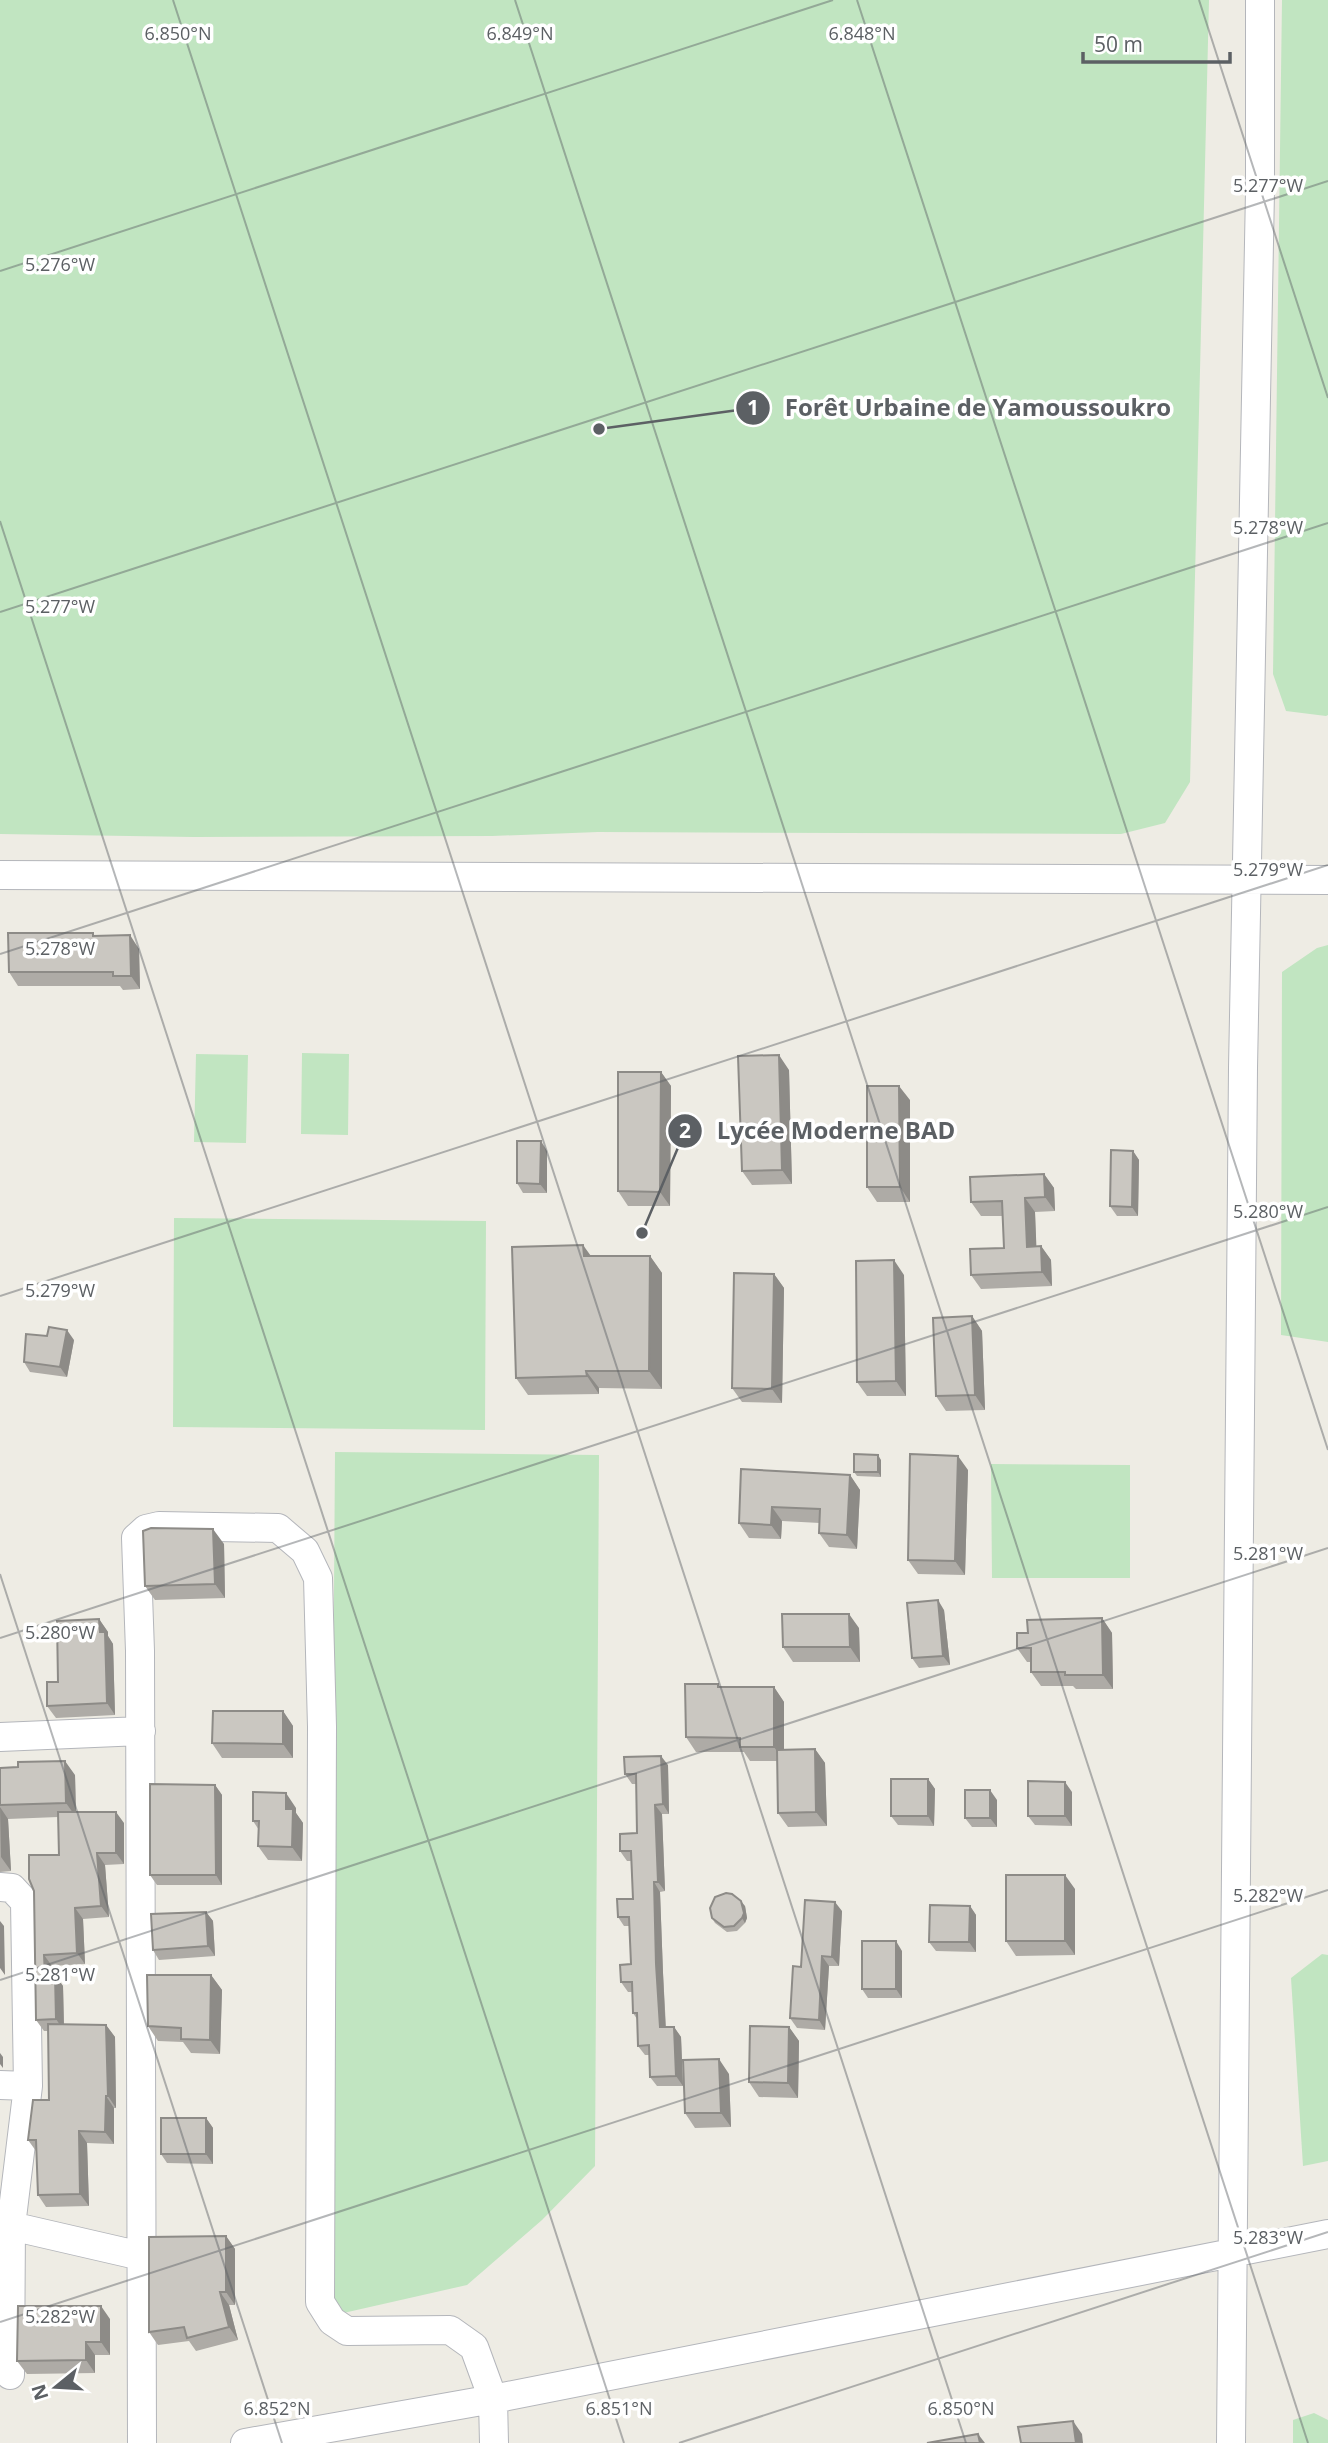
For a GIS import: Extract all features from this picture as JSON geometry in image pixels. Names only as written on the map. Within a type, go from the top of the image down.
[{"type":"street","points":[[1231,2443],[1243,1109],[1260,205],[1260,0]]},
{"type":"street","points":[[0,875],[1328,880]]},
{"type":"street","points":[[142,2443],[141,1731],[136,1538],[146,1529],[159,1526],[278,1528],[305,1551],[318,1578],[322,1727],[320,2302],[332,2321],[347,2331],[450,2330],[474,2347],[493,2399],[494,2443]]},
{"type":"street","points":[[0,1737],[141,1731]]},
{"type":"street","points":[[0,1887],[12,1888],[25,1902],[28,2086],[5,2290],[10,2375]]},
{"type":"street","points":[[0,2085],[28,2086]]},
{"type":"street","points":[[11,2226],[141,2256]]},
{"type":"street","points":[[245,2443],[493,2399],[1328,2234]]},
{"type":"green space","points":[[0,0],[1209,0],[1190,782],[1165,823],[1121,834],[598,832],[492,836],[194,837],[0,834]]},
{"type":"green space","points":[[1282,0],[1328,0],[1326,716],[1286,711],[1273,674]]},
{"type":"green space","points":[[1328,945],[1328,1342],[1281,1335],[1282,972],[1317,948]]},
{"type":"green space","points":[[302,1053],[349,1054],[348,1135],[301,1134]]},
{"type":"green space","points":[[196,1054],[248,1055],[246,1143],[194,1142]]},
{"type":"green space","points":[[174,1218],[486,1221],[485,1430],[173,1427]]},
{"type":"green space","points":[[335,1452],[599,1455],[595,2166],[542,2220],[467,2285],[339,2314],[329,2295]]},
{"type":"green space","points":[[991,1464],[1130,1465],[1130,1578],[992,1578]]},
{"type":"green space","points":[[1322,1954],[1328,1955],[1328,2161],[1303,2166],[1291,1978]]},
{"type":"green space","points":[[1314,2413],[1328,2420],[1328,2443],[1293,2443],[1293,2420]]},
{"type":"building","points":[[8,933],[130,935],[131,976],[113,976],[113,972],[9,972]]},
{"type":"building","points":[[779,1055],[782,1170],[742,1171],[738,1056]]},
{"type":"building","points":[[618,1072],[661,1072],[660,1192],[618,1191]]},
{"type":"building","points":[[867,1086],[899,1086],[900,1187],[867,1187]]},
{"type":"building","points":[[517,1141],[541,1141],[540,1184],[517,1183]]},
{"type":"building","points":[[1111,1150],[1133,1151],[1132,1207],[1110,1206]]},
{"type":"building","points":[[1044,1174],[1045,1197],[1025,1198],[1027,1247],[1041,1246],[1042,1272],[971,1275],[970,1249],[1004,1248],[1002,1201],[971,1202],[970,1177]]},
{"type":"building","points":[[583,1245],[584,1256],[650,1256],[649,1371],[586,1371],[587,1376],[516,1378],[512,1247]]},
{"type":"building","points":[[894,1260],[896,1381],[857,1382],[856,1261]]},
{"type":"building","points":[[734,1273],[774,1274],[772,1389],[732,1388]]},
{"type":"building","points":[[972,1316],[975,1395],[936,1396],[933,1318]]},
{"type":"building","points":[[49,1327],[67,1330],[60,1367],[24,1362],[26,1334],[47,1336]]},
{"type":"building","points":[[854,1454],[878,1455],[878,1472],[854,1472]]},
{"type":"building","points":[[910,1454],[958,1456],[955,1561],[908,1560]]},
{"type":"building","points":[[741,1469],[850,1475],[847,1535],[819,1533],[820,1509],[772,1507],[771,1525],[739,1523]]},
{"type":"building","points":[[151,1528],[213,1529],[215,1584],[145,1586],[143,1531]]},
{"type":"building","points":[[938,1600],[943,1656],[912,1658],[907,1603]]},
{"type":"building","points":[[782,1614],[849,1614],[850,1647],[783,1647]]},
{"type":"building","points":[[1102,1618],[1103,1675],[1031,1672],[1031,1648],[1017,1648],[1017,1633],[1028,1633],[1027,1620]]},
{"type":"building","points":[[99,1619],[100,1632],[105,1632],[107,1703],[47,1706],[47,1682],[58,1682],[57,1621]]},
{"type":"building","points":[[685,1684],[774,1687],[774,1747],[740,1747],[740,1738],[686,1737]]},
{"type":"building","points":[[213,1711],[283,1711],[283,1744],[212,1743]]},
{"type":"building","points":[[815,1749],[816,1812],[778,1813],[777,1750]]},
{"type":"building","points":[[661,1756],[663,1804],[655,1805],[658,1882],[654,1882],[656,1964],[660,2027],[674,2027],[676,2076],[650,2077],[649,2045],[638,2046],[632,1982],[621,1982],[620,1965],[631,1964],[629,1917],[618,1917],[617,1899],[633,1899],[631,1851],[620,1851],[620,1834],[637,1833],[636,1774],[625,1774],[624,1757]]},
{"type":"building","points":[[65,1761],[66,1803],[0,1805],[0,1768],[18,1767],[18,1762]]},
{"type":"building","points":[[891,1779],[928,1779],[928,1816],[891,1816]]},
{"type":"building","points":[[1028,1781],[1065,1782],[1065,1816],[1028,1816]]},
{"type":"building","points":[[150,1784],[215,1785],[216,1875],[150,1875]]},
{"type":"building","points":[[965,1790],[990,1790],[990,1818],[965,1818]]},
{"type":"building","points":[[253,1792],[286,1793],[286,1809],[293,1809],[292,1847],[258,1846],[259,1821],[253,1821]]},
{"type":"building","points":[[58,1812],[116,1812],[116,1853],[97,1853],[101,1906],[75,1908],[77,1953],[44,1955],[45,1975],[55,1975],[56,2019],[36,2020],[34,1891],[29,1879],[29,1855],[59,1855]]},
{"type":"building","points":[[1006,1875],[1065,1875],[1065,1941],[1006,1941]]},
{"type":"building","points":[[726,1893],[741,1901],[744,1913],[734,1926],[724,1927],[712,1918],[710,1908],[715,1897]]},
{"type":"building","points":[[805,1900],[835,1902],[832,1957],[822,1956],[819,2020],[790,2018],[793,1966],[801,1967]]},
{"type":"building","points":[[930,1905],[970,1906],[969,1942],[929,1942]]},
{"type":"building","points":[[206,1912],[208,1946],[153,1950],[151,1914]]},
{"type":"building","points":[[862,1941],[896,1941],[896,1989],[862,1989]]},
{"type":"building","points":[[147,1975],[211,1975],[210,2040],[181,2039],[181,2028],[148,2026]]},
{"type":"building","points":[[48,2024],[106,2025],[108,2096],[105,2132],[79,2131],[80,2194],[38,2195],[36,2140],[28,2140],[33,2100],[49,2100]]},
{"type":"building","points":[[750,2026],[789,2027],[788,2083],[749,2082]]},
{"type":"building","points":[[719,2059],[721,2113],[685,2113],[683,2060]]},
{"type":"building","points":[[161,2118],[206,2118],[206,2154],[161,2154]]},
{"type":"building","points":[[226,2236],[226,2292],[220,2292],[229,2327],[187,2338],[184,2327],[149,2332],[149,2237]]},
{"type":"building","points":[[18,2306],[101,2306],[101,2342],[86,2342],[86,2360],[17,2361]]},
{"type":"building","points":[[1073,2421],[1076,2443],[1021,2443],[1018,2427]]},
{"type":"building","points":[[978,2434],[980,2443],[927,2443]]},
{"type":"place","name":"Forêt Urbaine de Yamoussoukro","points":[[599,429]]},
{"type":"place","name":"Lycée Moderne BAD","points":[[642,1233]]}]
